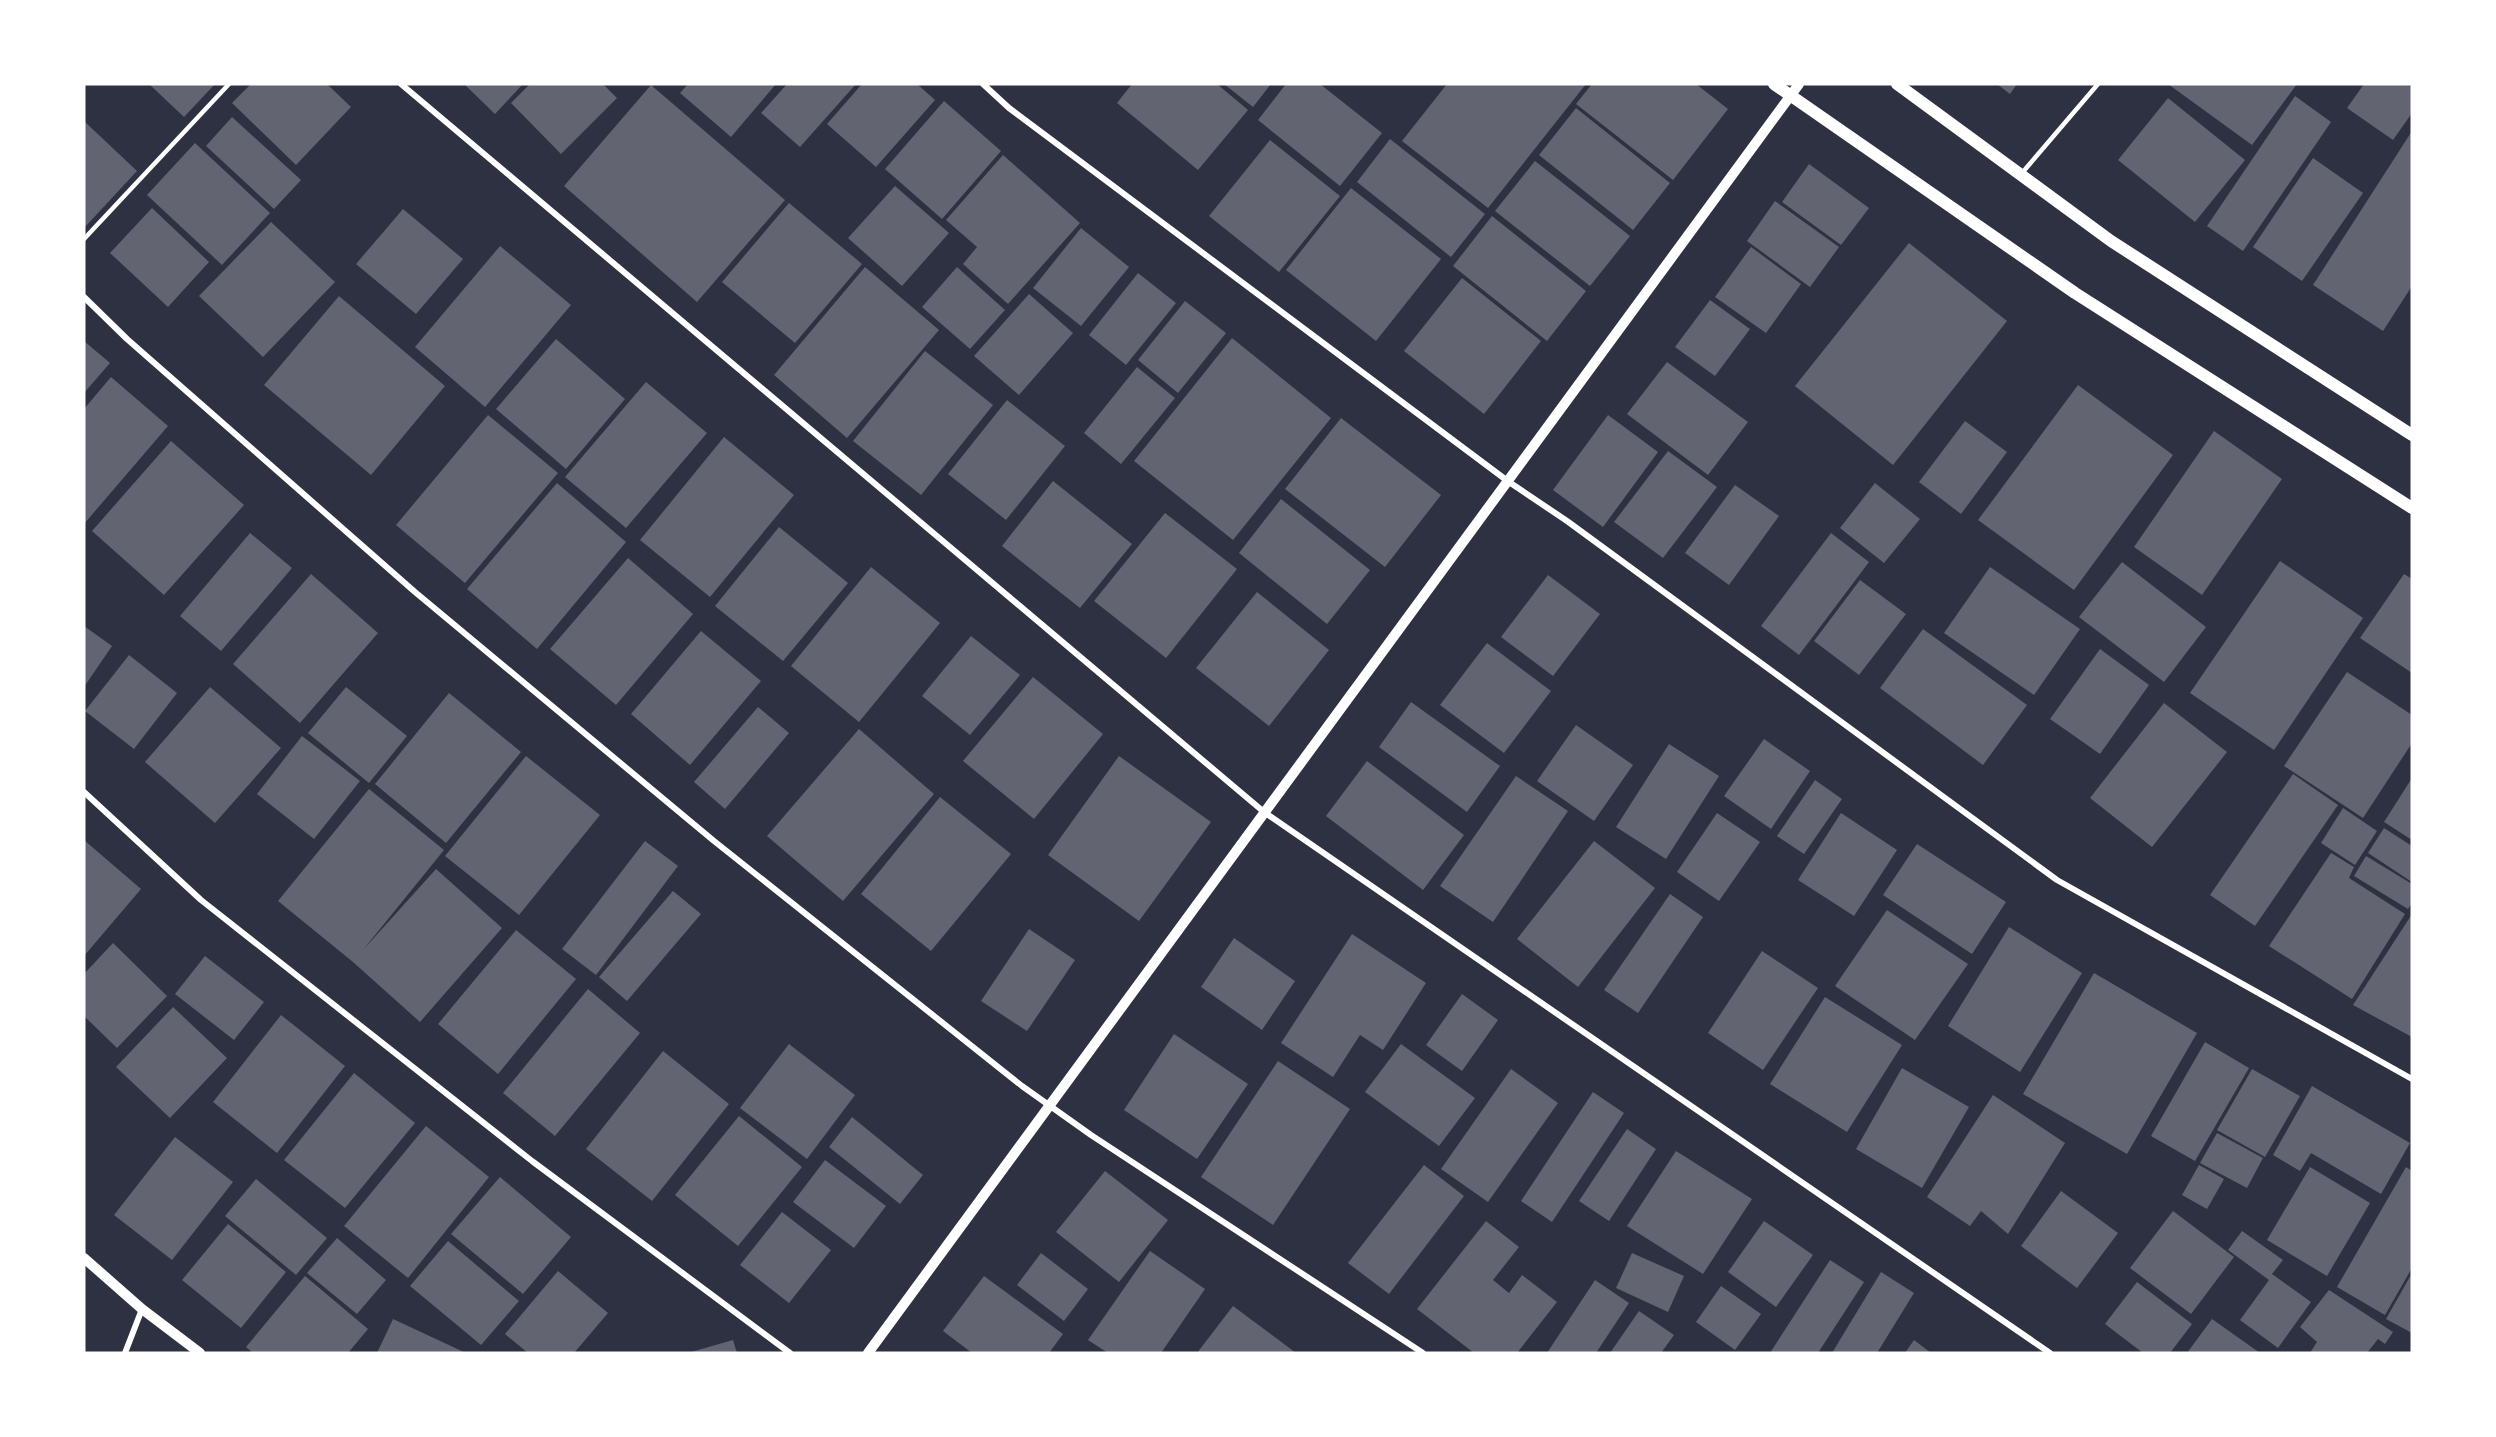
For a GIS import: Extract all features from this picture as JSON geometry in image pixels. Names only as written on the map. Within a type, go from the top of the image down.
[{"type":"main road","points":[[1774,84],[2075,293],[2412,508]]},
{"type":"main road","points":[[1897,84],[2111,241],[2412,435]]},
{"type":"street","points":[[401,84],[1264,812],[2050,1353]]},
{"type":"street","points":[[983,84],[1009,108],[1509,482],[1567,521],[2057,880],[2412,1079]]},
{"type":"street","points":[[868,1353],[1799,84]]},
{"type":"street","points":[[84,297],[127,339],[415,592],[714,841],[1050,1107],[1423,1353]]},
{"type":"street","points":[[84,792],[201,900],[532,1161],[790,1353]]},
{"type":"street","points":[[84,1258],[142,1309],[200,1353]]},
{"type":"street","points":[[125,1353],[142,1309]]},
{"type":"lane","points":[[84,239],[229,84]]},
{"type":"lane","points":[[2020,175],[2098,84]]},
{"type":"building","points":[[149,84],[215,84],[184,117]]},
{"type":"building","points":[[251,84],[327,84],[351,107],[296,165],[232,103]]},
{"type":"building","points":[[464,84],[523,84],[495,114]]},
{"type":"building","points":[[530,84],[603,84],[617,98],[561,154],[511,103]]},
{"type":"building","points":[[688,84],[776,84],[731,137],[680,93]]},
{"type":"building","points":[[787,84],[856,84],[800,147],[761,113]]},
{"type":"building","points":[[862,84],[917,84],[935,100],[876,167],[827,124]]},
{"type":"building","points":[[1132,84],[1217,84],[1248,110],[1198,170],[1117,103]]},
{"type":"building","points":[[1224,84],[1271,84],[1253,107]]},
{"type":"building","points":[[1286,84],[1320,84],[1382,133],[1340,186],[1258,120]]},
{"type":"building","points":[[1447,84],[1586,84],[1488,208],[1402,141]]},
{"type":"building","points":[[1592,84],[1696,84],[1728,109],[1673,180],[1576,104]]},
{"type":"building","points":[[1997,84],[2017,84],[2010,94]]},
{"type":"building","points":[[2168,84],[2297,84],[2252,145]]},
{"type":"building","points":[[2364,84],[2408,84],[2412,87],[2412,113],[2393,140],[2347,108]]},
{"type":"building","points":[[651,85],[785,200],[697,302],[564,186]]},
{"type":"building","points":[[2295,96],[2331,122],[2243,251],[2207,226]]},
{"type":"building","points":[[2168,98],[2245,160],[2195,222],[2118,160]]},
{"type":"building","points":[[944,101],[1001,151],[942,219],[885,169]]},
{"type":"building","points":[[1576,108],[1670,183],[1633,230],[1539,155]]},
{"type":"building","points":[[232,117],[301,180],[274,209],[206,146]]},
{"type":"building","points":[[84,121],[137,171],[84,228]]},
{"type":"building","points":[[2412,131],[2412,286],[2383,331],[2313,285]]},
{"type":"building","points":[[1390,139],[1485,214],[1451,257],[1357,182]]},
{"type":"building","points":[[1270,140],[1340,196],[1279,272],[1209,216]]},
{"type":"building","points":[[195,143],[270,213],[222,265],[147,195]]},
{"type":"building","points":[[1003,155],[1080,223],[1008,304],[963,264],[977,247],[946,220]]},
{"type":"building","points":[[2313,158],[2363,193],[2302,281],[2253,247]]},
{"type":"building","points":[[1535,161],[1630,236],[1590,286],[1495,211]]},
{"type":"building","points":[[1809,164],[1869,208],[1841,245],[1782,202]]},
{"type":"building","points":[[895,186],[949,233],[902,286],[848,238]]},
{"type":"building","points":[[1351,188],[1441,259],[1376,341],[1286,270]]},
{"type":"building","points":[[1775,201],[1839,247],[1810,287],[1747,241]]},
{"type":"building","points":[[789,203],[862,264],[795,343],[722,282]]},
{"type":"building","points":[[152,208],[209,262],[168,307],[110,253]]},
{"type":"building","points":[[403,209],[463,259],[416,314],[356,264]]},
{"type":"building","points":[[1492,216],[1586,291],[1547,341],[1453,266]]},
{"type":"building","points":[[271,222],[335,282],[263,357],[199,296]]},
{"type":"building","points":[[1081,228],[1129,267],[1081,326],[1033,288]]},
{"type":"building","points":[[1909,243],[2007,321],[1893,465],[1795,386]]},
{"type":"building","points":[[500,246],[571,305],[485,407],[415,347]]},
{"type":"building","points":[[1751,247],[1801,284],[1766,333],[1715,297]]},
{"type":"building","points":[[865,267],[939,330],[847,438],[774,375]]},
{"type":"building","points":[[957,267],[1005,310],[970,349],[922,307]]},
{"type":"building","points":[[1138,273],[1176,303],[1126,365],[1089,335]]},
{"type":"building","points":[[1462,278],[1541,341],[1484,414],[1404,351]]},
{"type":"building","points":[[1029,294],[1073,333],[1019,395],[974,356]]},
{"type":"building","points":[[339,296],[445,386],[371,475],[264,385]]},
{"type":"building","points":[[1710,300],[1750,329],[1715,376],[1675,347]]},
{"type":"building","points":[[1185,301],[1226,333],[1178,393],[1138,360]]},
{"type":"building","points":[[1232,338],[1331,418],[1233,540],[1134,461]]},
{"type":"building","points":[[556,339],[625,399],[566,469],[496,409]]},
{"type":"building","points":[[84,341],[110,363],[84,393]]},
{"type":"building","points":[[925,351],[993,405],[921,495],[853,441]]},
{"type":"building","points":[[1667,362],[1748,422],[1708,475],[1627,414]]},
{"type":"building","points":[[1137,367],[1175,398],[1121,464],[1084,433]]},
{"type":"building","points":[[111,377],[168,426],[84,524],[84,409]]},
{"type":"building","points":[[646,382],[707,433],[626,528],[565,477]]},
{"type":"building","points":[[2078,385],[2173,455],[2074,590],[1978,520]]},
{"type":"building","points":[[1007,400],[1065,446],[1006,520],[948,474]]},
{"type":"building","points":[[488,415],[558,473],[465,583],[396,525]]},
{"type":"building","points":[[1608,415],[1658,452],[1603,527],[1553,490]]},
{"type":"building","points":[[1341,418],[1441,495],[1385,567],[1285,489]]},
{"type":"building","points":[[1965,421],[2007,452],[1961,514],[1919,482]]},
{"type":"building","points":[[2214,431],[2282,479],[2202,595],[2134,547]]},
{"type":"building","points":[[724,437],[794,495],[710,597],[640,540]]},
{"type":"building","points":[[171,441],[244,505],[164,595],[92,531]]},
{"type":"building","points":[[1668,451],[1717,487],[1663,558],[1614,522]]},
{"type":"building","points":[[1053,481],[1132,544],[1080,608],[1002,546]]},
{"type":"building","points":[[557,483],[626,542],[537,649],[467,589]]},
{"type":"building","points":[[1875,483],[1920,519],[1884,563],[1840,528]]},
{"type":"building","points":[[1735,485],[1779,516],[1729,585],[1685,553]]},
{"type":"building","points":[[1281,499],[1370,570],[1327,624],[1239,553]]},
{"type":"building","points":[[1165,513],[1237,569],[1166,658],[1094,601]]},
{"type":"building","points":[[779,527],[848,583],[783,661],[715,606]]},
{"type":"building","points":[[250,533],[292,568],[221,651],[180,616]]},
{"type":"building","points":[[1831,533],[1869,562],[1799,655],[1761,626]]},
{"type":"building","points":[[628,558],[693,614],[616,705],[550,649]]},
{"type":"building","points":[[2280,561],[2363,618],[2274,750],[2190,693]]},
{"type":"building","points":[[2122,562],[2206,627],[2164,682],[2079,617]]},
{"type":"building","points":[[871,567],[940,623],[859,722],[791,666]]},
{"type":"building","points":[[1990,567],[2080,629],[2034,695],[1944,633]]},
{"type":"building","points":[[311,574],[378,633],[300,723],[233,664]]},
{"type":"building","points":[[2404,574],[2412,579],[2412,673],[2360,638]]},
{"type":"building","points":[[1548,575],[1600,614],[1553,676],[1501,637]]},
{"type":"building","points":[[1860,580],[1906,614],[1859,675],[1814,641]]},
{"type":"building","points":[[1257,592],[1329,650],[1269,726],[1196,668]]},
{"type":"building","points":[[84,626],[112,646],[84,687]]},
{"type":"building","points":[[1923,629],[2027,705],[1983,765],[1880,688]]},
{"type":"building","points":[[701,631],[761,681],[690,765],[631,714]]},
{"type":"building","points":[[971,636],[1020,675],[970,735],[922,696]]},
{"type":"building","points":[[1487,643],[1551,691],[1504,753],[1440,705]]},
{"type":"building","points":[[2100,649],[2149,685],[2100,754],[2050,719]]},
{"type":"building","points":[[129,655],[177,693],[134,749],[85,711]]},
{"type":"building","points":[[2347,672],[2412,715],[2412,743],[2363,818],[2284,766]]},
{"type":"building","points":[[1033,677],[1103,734],[1034,819],[963,761]]},
{"type":"building","points":[[210,687],[281,748],[215,823],[145,762]]},
{"type":"building","points":[[346,687],[407,736],[369,783],[308,733]]},
{"type":"building","points":[[449,693],[521,752],[446,843],[375,784]]},
{"type":"building","points":[[1411,702],[1500,766],[1467,812],[1379,747]]},
{"type":"building","points":[[2164,703],[2227,752],[2152,847],[2090,798]]},
{"type":"building","points":[[758,707],[789,733],[725,809],[694,782]]},
{"type":"building","points":[[1576,725],[1633,765],[1594,821],[1537,781]]},
{"type":"building","points":[[859,729],[934,794],[843,901],[767,836]]},
{"type":"building","points":[[302,736],[360,781],[314,839],[257,794]]},
{"type":"building","points":[[1764,739],[1810,771],[1771,829],[1724,796]]},
{"type":"building","points":[[1669,744],[1719,776],[1666,859],[1616,827]]},
{"type":"building","points":[[526,756],[600,815],[519,915],[445,856]]},
{"type":"building","points":[[1119,756],[1211,822],[1139,921],[1048,855]]},
{"type":"building","points":[[1367,761],[1464,835],[1423,890],[1326,816]]},
{"type":"building","points":[[2293,774],[2338,805],[2255,926],[2210,895]]},
{"type":"building","points":[[1516,776],[1568,811],[1493,922],[1440,886]]},
{"type":"building","points":[[2412,778],[2412,840],[2384,822]]},
{"type":"building","points":[[1815,780],[1842,799],[1804,854],[1777,836]]},
{"type":"building","points":[[369,789],[444,850],[363,950],[436,869],[502,928],[420,1022],[353,962],[278,901]]},
{"type":"building","points":[[940,797],[1011,854],[931,951],[861,894]]},
{"type":"building","points":[[2343,808],[2377,831],[2355,865],[2321,843]]},
{"type":"building","points":[[1717,813],[1760,842],[1719,901],[1677,872]]},
{"type":"building","points":[[1841,813],[1897,850],[1854,916],[1798,880]]},
{"type":"building","points":[[2384,828],[2412,846],[2412,882],[2368,853]]},
{"type":"building","points":[[84,840],[141,889],[84,956]]},
{"type":"building","points":[[645,841],[678,866],[596,975],[562,949]]},
{"type":"building","points":[[1594,841],[1655,888],[1578,987],[1517,939]]},
{"type":"building","points":[[1917,844],[2006,902],[1972,954],[1883,895]]},
{"type":"building","points":[[2331,853],[2354,867],[2349,878],[2405,914],[2352,999],[2269,946]]},
{"type":"building","points":[[2366,856],[2412,884],[2412,903],[2408,909],[2354,876]]},
{"type":"building","points":[[673,891],[701,914],[627,1001],[599,977]]},
{"type":"building","points":[[1670,894],[1703,917],[1638,1013],[1604,990]]},
{"type":"building","points":[[1887,910],[1968,964],[1915,1040],[1835,986]]},
{"type":"building","points":[[2412,914],[2412,1037],[2353,1005]]},
{"type":"building","points":[[2009,927],[2082,973],[2020,1072],[1948,1026]]},
{"type":"building","points":[[1029,929],[1075,960],[1027,1031],[981,1001]]},
{"type":"building","points":[[516,930],[576,979],[498,1074],[438,1024]]},
{"type":"building","points":[[1352,934],[1426,983],[1383,1050],[1360,1035],[1333,1077],[1281,1043]]},
{"type":"building","points":[[1234,938],[1295,981],[1262,1030],[1201,987]]},
{"type":"building","points":[[113,943],[167,996],[117,1048],[84,1016],[84,974]]},
{"type":"building","points":[[1762,951],[1818,988],[1763,1070],[1708,1033]]},
{"type":"building","points":[[205,956],[264,1002],[234,1040],[175,994]]},
{"type":"building","points":[[2094,973],[2197,1033],[2127,1154],[2023,1094]]},
{"type":"building","points":[[588,989],[640,1033],[555,1136],[503,1093]]},
{"type":"building","points":[[1462,994],[1498,1020],[1462,1071],[1426,1045]]},
{"type":"building","points":[[1825,997],[1902,1045],[1847,1132],[1770,1084]]},
{"type":"building","points":[[173,1007],[227,1058],[170,1118],[116,1067]]},
{"type":"building","points":[[281,1015],[345,1066],[277,1153],[213,1102]]},
{"type":"building","points":[[1174,1034],[1248,1084],[1197,1159],[1124,1110]]},
{"type":"building","points":[[2205,1042],[2249,1068],[2195,1161],[2151,1136]]},
{"type":"building","points":[[789,1044],[855,1095],[807,1159],[740,1108]]},
{"type":"building","points":[[1401,1044],[1475,1098],[1439,1146],[1365,1092]]},
{"type":"building","points":[[663,1051],[729,1104],[652,1201],[586,1149]]},
{"type":"building","points":[[1278,1061],[1350,1109],[1273,1225],[1201,1177]]},
{"type":"building","points":[[1902,1068],[1969,1107],[1922,1188],[1856,1149]]},
{"type":"building","points":[[1511,1069],[1558,1103],[1488,1202],[1441,1169]]},
{"type":"building","points":[[2252,1069],[2300,1096],[2265,1157],[2217,1130]]},
{"type":"building","points":[[354,1073],[415,1123],[345,1208],[284,1160]]},
{"type":"building","points":[[2312,1086],[2410,1143],[2381,1194],[2311,1153],[2300,1171],[2273,1155]]},
{"type":"building","points":[[1593,1092],[1624,1113],[1552,1222],[1521,1201]]},
{"type":"building","points":[[1993,1095],[2065,1143],[2008,1234],[1981,1211],[1970,1226],[1927,1197]]},
{"type":"building","points":[[739,1116],[802,1167],[738,1246],[675,1195]]},
{"type":"building","points":[[852,1117],[923,1175],[900,1204],[829,1147]]},
{"type":"building","points":[[426,1126],[489,1177],[408,1278],[344,1226]]},
{"type":"building","points":[[1627,1129],[1656,1149],[1609,1221],[1579,1201]]},
{"type":"building","points":[[2217,1133],[2263,1158],[2247,1188],[2200,1163]]},
{"type":"building","points":[[175,1137],[233,1182],[172,1260],[114,1215]]},
{"type":"building","points":[[1676,1151],[1752,1199],[1703,1274],[1627,1226]]},
{"type":"building","points":[[825,1160],[886,1206],[854,1248],[793,1202]]},
{"type":"building","points":[[1424,1165],[1464,1196],[1389,1294],[1348,1263]]},
{"type":"building","points":[[2199,1165],[2224,1179],[2207,1209],[2182,1195]]},
{"type":"building","points":[[2310,1167],[2370,1203],[2327,1276],[2267,1240]]},
{"type":"building","points":[[2406,1167],[2412,1171],[2412,1268],[2385,1315],[2337,1287]]},
{"type":"building","points":[[1105,1171],[1168,1220],[1119,1282],[1056,1232]]},
{"type":"building","points":[[500,1177],[571,1237],[523,1294],[451,1234]]},
{"type":"building","points":[[256,1179],[327,1238],[296,1275],[225,1216]]},
{"type":"building","points":[[2061,1191],[2118,1233],[2077,1288],[2021,1246]]},
{"type":"building","points":[[2173,1211],[2234,1257],[2191,1314],[2130,1268]]},
{"type":"building","points":[[782,1212],[831,1250],[789,1303],[740,1265]]},
{"type":"building","points":[[1486,1221],[1519,1247],[1493,1280],[1509,1293],[1522,1275],[1557,1302],[1517,1353],[1474,1353],[1417,1309]]},
{"type":"building","points":[[1764,1221],[1813,1255],[1776,1307],[1728,1272]]},
{"type":"building","points":[[228,1224],[286,1272],[241,1328],[182,1280]]},
{"type":"building","points":[[2242,1231],[2283,1260],[2272,1274],[2311,1302],[2278,1348],[2240,1320],[2269,1280],[2228,1250]]},
{"type":"building","points":[[337,1238],[386,1280],[357,1314],[307,1273]]},
{"type":"building","points":[[448,1241],[519,1301],[481,1345],[410,1286]]},
{"type":"building","points":[[1150,1251],[1205,1289],[1161,1353],[1108,1353],[1088,1340]]},
{"type":"building","points":[[1041,1253],[1088,1289],[1064,1321],[1017,1285]]},
{"type":"building","points":[[1632,1253],[1684,1276],[1668,1312],[1616,1288]]},
{"type":"building","points":[[1830,1260],[1864,1282],[1818,1353],[1770,1353]]},
{"type":"building","points":[[558,1271],[608,1313],[574,1353],[528,1353],[505,1334]]},
{"type":"building","points":[[1881,1272],[1914,1293],[1877,1353],[1832,1353]]},
{"type":"building","points":[[2412,1273],[2412,1333],[2386,1319]]},
{"type":"building","points":[[305,1276],[368,1329],[348,1353],[253,1353],[246,1347]]},
{"type":"building","points":[[984,1276],[1063,1334],[1049,1353],[972,1353],[943,1331]]},
{"type":"building","points":[[1595,1280],[1629,1303],[1596,1353],[1547,1353]]},
{"type":"building","points":[[2137,1282],[2192,1324],[2170,1353],[2143,1353],[2105,1324]]},
{"type":"building","points":[[1721,1286],[1761,1314],[1735,1350],[1696,1322]]},
{"type":"building","points":[[2329,1290],[2393,1332],[2385,1344],[2378,1339],[2367,1353],[2310,1353],[2317,1342],[2300,1327]]},
{"type":"building","points":[[1233,1306],[1296,1353],[1197,1353]]},
{"type":"building","points":[[1639,1311],[1674,1335],[1661,1353],[1610,1353]]},
{"type":"building","points":[[393,1319],[466,1353],[377,1353]]},
{"type":"building","points":[[2212,1319],[2260,1353],[2187,1353]]},
{"type":"building","points":[[733,1340],[737,1353],[691,1353],[691,1352]]},
{"type":"building","points":[[1914,1340],[1931,1353],[1905,1353]]}]
